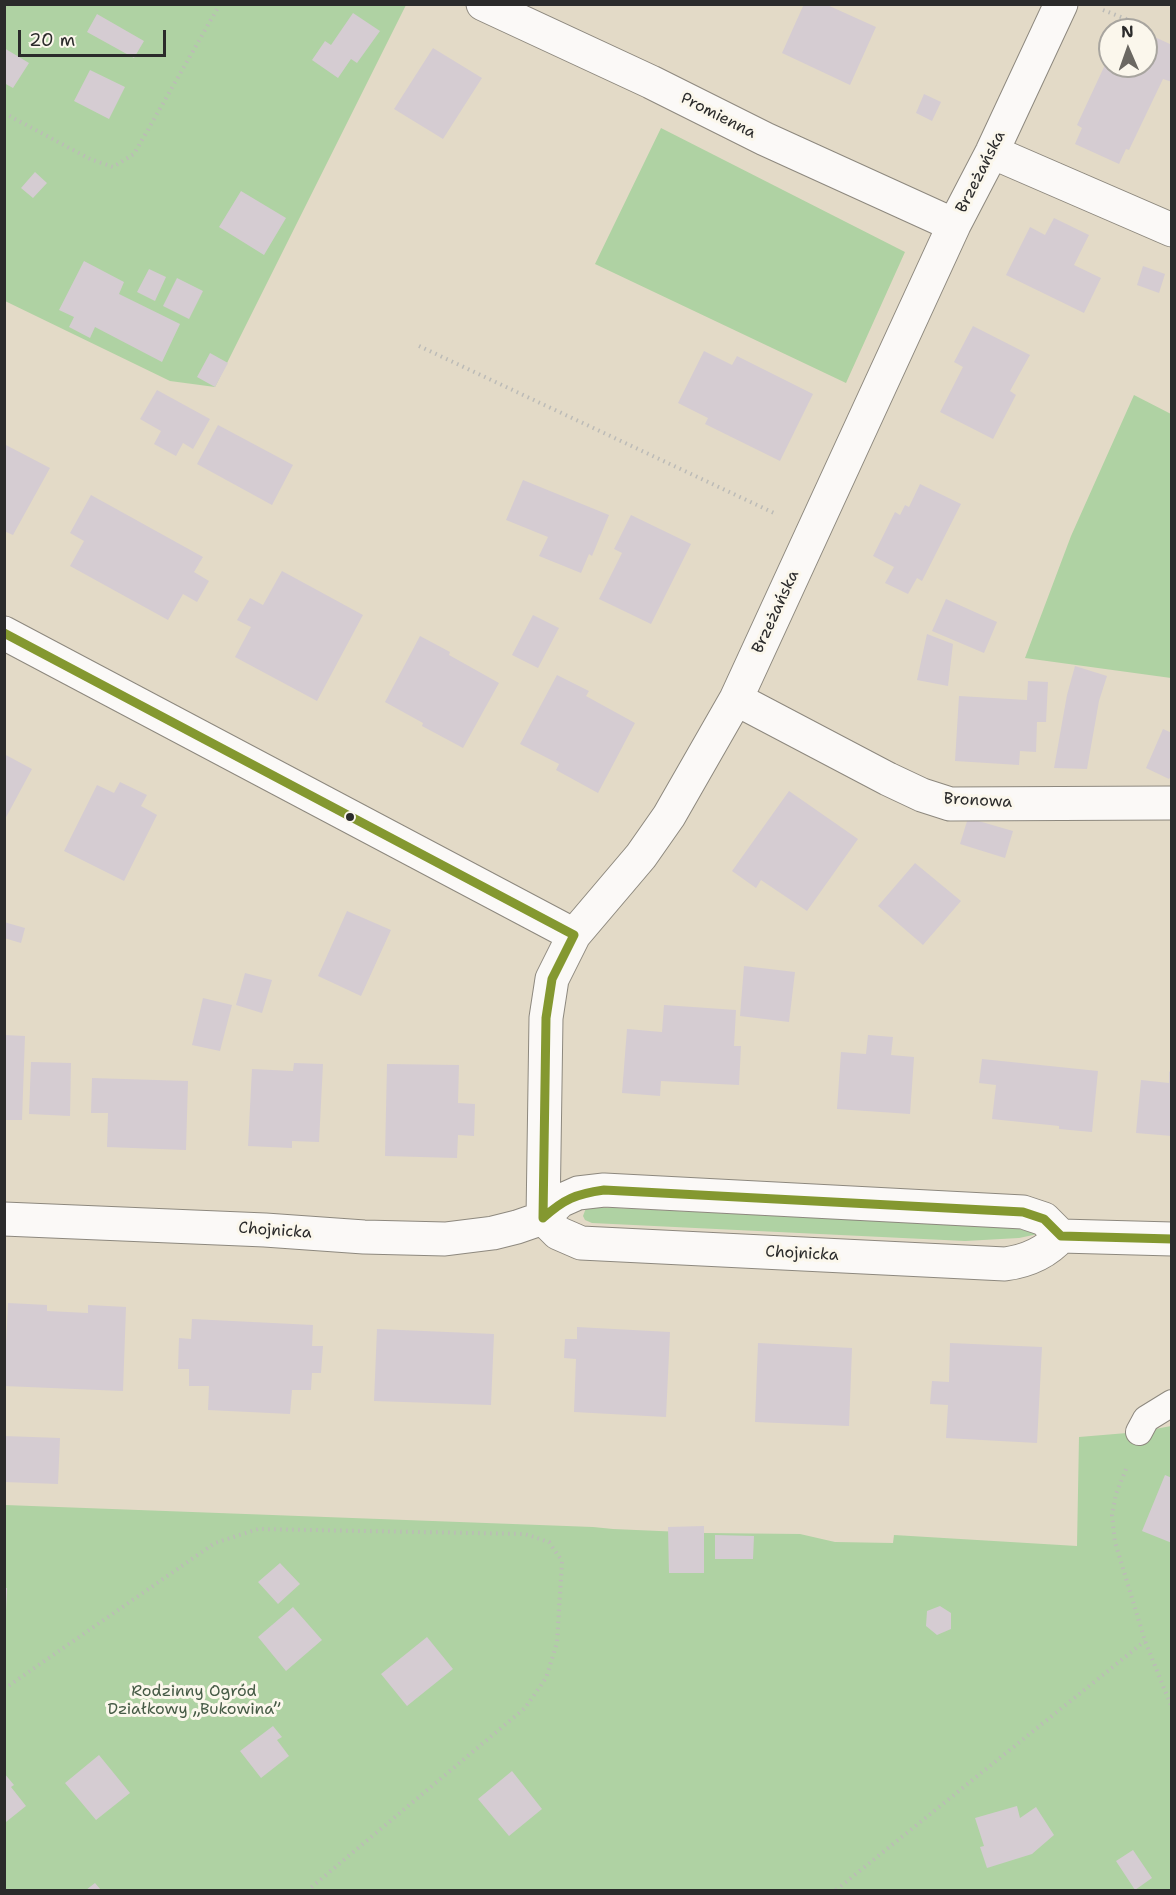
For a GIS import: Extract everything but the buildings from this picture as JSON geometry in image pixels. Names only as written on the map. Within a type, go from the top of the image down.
[{"type":"street","name":"Promienna","points":[[483,4],[651,82],[765,139],[954,225]]},
{"type":"street","name":"Brzeżańska","points":[[543,1218],[546,1018],[552,979],[574,935],[641,856],[669,816],[736,699],[954,225],[992,152],[1061,4]]},
{"type":"street","points":[[992,152],[1172,230]]},
{"type":"street","points":[[4,633],[574,935]]},
{"type":"street","name":"Bronowa","points":[[736,699],[888,779],[922,795],[950,804],[1172,803]]},
{"type":"street","name":"Chojnicka","points":[[4,1219],[446,1239],[493,1233],[517,1227],[543,1218],[560,1202],[578,1193],[604,1190],[1023,1212],[1044,1219],[1061,1236],[1042,1252],[1023,1261],[1005,1264],[581,1243],[558,1233],[543,1218]]},
{"type":"street","points":[[1061,1236],[1172,1239]]},
{"type":"lane","points":[[1139,1432],[1146,1419],[1172,1402]]},
{"type":"path","points":[[4,112],[90,159],[113,166],[134,154],[220,4]]},
{"type":"path","points":[[1098,8],[1124,18]]},
{"type":"path","points":[[419,346],[813,532]]},
{"type":"path","points":[[1139,1432],[1116,1494],[1112,1515],[1115,1542],[1145,1641],[1172,1708]]},
{"type":"path","points":[[4,1689],[215,1543],[258,1529],[525,1534],[549,1542],[562,1561],[557,1643],[546,1678],[525,1708],[308,1890]]},
{"type":"path","points":[[836,1890],[1145,1641]]},
{"type":"green space","points":[[4,5],[406,5],[215,387],[170,381],[5,301]]},
{"type":"green space","points":[[661,128],[905,252],[846,383],[595,264]]},
{"type":"green space","points":[[1134,395],[1171,414],[1171,678],[1025,658],[1071,536]]},
{"type":"green space","points":[[586,1208],[964,1225],[1019,1229],[1038,1234],[1019,1238],[965,1241],[592,1223],[585,1220],[583,1216]]},
{"type":"green space","name":"Rodzinny Ogród Działkowy „Bukowina”","points":[[1171,1426],[1171,1890],[5,1890],[5,1505],[705,1533],[800,1534],[835,1542],[893,1543],[894,1535],[1077,1546],[1079,1437],[1139,1432]]},
{"type":"transit line","points":[[4,633],[574,935]]},
{"type":"transit line","points":[[543,1218],[546,1018],[552,979],[574,935]]},
{"type":"transit line","points":[[543,1218],[571,1198],[604,1190],[1023,1212],[1044,1219],[1061,1236],[1172,1239]]}]
